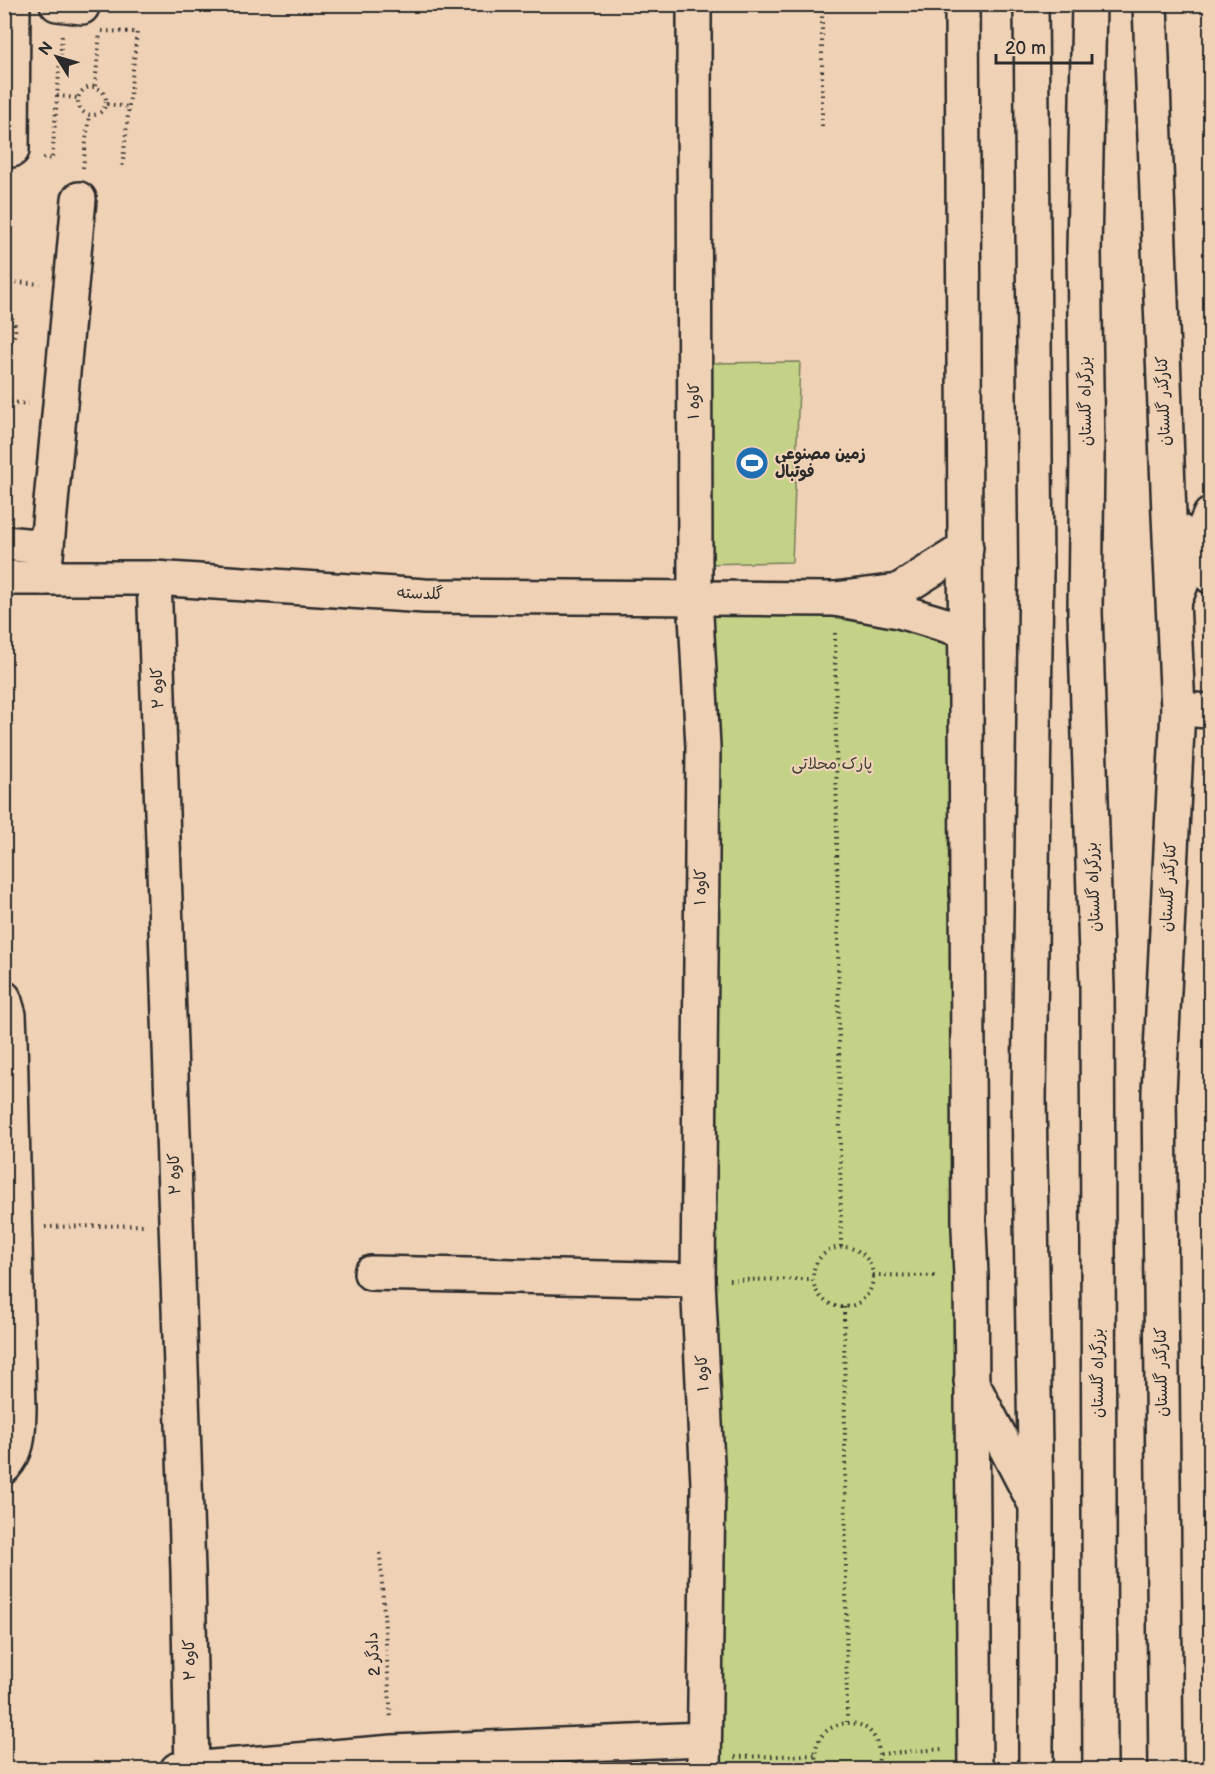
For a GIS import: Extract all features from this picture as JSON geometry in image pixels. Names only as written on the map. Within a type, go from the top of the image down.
[{"type":"main road","points":[[12,150],[13,4]]},
{"type":"main road","name":"کاوه ۱","points":[[694,4],[694,597],[703,747],[698,1280],[708,1484],[704,1755]]},
{"type":"main road","points":[[962,4],[974,1758]]},
{"type":"main road","points":[[1031,4],[1036,570],[1029,1099],[1036,1507],[1036,1770]]},
{"type":"main road","name":"بزرگراه گلستان","points":[[1089,4],[1084,250],[1087,454],[1085,611],[1097,998],[1100,1770]]},
{"type":"main road","name":"کنارگذر گلستان","points":[[1150,4],[1178,709],[1159,1092],[1166,1770]]},
{"type":"main road","points":[[4,543],[45,562],[79,198]]},
{"type":"main road","points":[[1169,515],[1202,564]]},
{"type":"main road","points":[[1173,608],[1202,564],[1210,515]]},
{"type":"main road","points":[[835,599],[898,591],[966,548]]},
{"type":"main road","name":"گلدسته","points":[[4,578],[45,562],[154,578],[425,596],[835,599]]},
{"type":"main road","name":"کاوه ۲","points":[[154,578],[188,1571],[187,1769]]},
{"type":"main road","points":[[835,599],[899,611],[966,631]]},
{"type":"main road","points":[[1178,709],[1210,711]]},
{"type":"main road","points":[[4,998],[9,1015],[18,1444],[11,1459],[4,1467]]},
{"type":"main road","points":[[371,1273],[698,1280]]},
{"type":"main road","points":[[971,1381],[1036,1507]]},
{"type":"main road","points":[[187,1769],[393,1761],[704,1755]]},
{"type":"path","points":[[822,4],[822,126]]},
{"type":"path","points":[[4,221],[12,150],[52,160],[57,96],[79,20]]},
{"type":"path","points":[[79,20],[95,86]]},
{"type":"path","points":[[79,20],[137,32],[122,170]]},
{"type":"path","points":[[95,86],[106,96],[107,104],[104,111],[97,115],[89,115],[78,106],[78,98],[81,91],[95,86]]},
{"type":"path","points":[[57,96],[78,98]]},
{"type":"path","points":[[107,104],[129,106]]},
{"type":"path","points":[[79,198],[89,115]]},
{"type":"path","points":[[4,309],[12,315],[16,324],[16,334],[11,344],[4,348]]},
{"type":"path","points":[[835,599],[841,1247]]},
{"type":"path","points":[[15,1228],[176,1224]]},
{"type":"path","points":[[841,1247],[853,1248],[863,1254],[870,1264],[873,1275],[871,1287],[865,1297],[856,1304],[844,1307],[823,1300],[815,1290],[812,1279],[814,1267],[820,1257],[830,1250],[841,1247]]},
{"type":"path","points":[[873,1275],[971,1276]]},
{"type":"path","points":[[698,1280],[812,1279]]},
{"type":"path","points":[[844,1307],[847,1722]]},
{"type":"path","name":"دادگر 2","points":[[380,1553],[393,1761]]},
{"type":"path","points":[[819,1770],[815,1755],[818,1743],[825,1732],[835,1725],[847,1722],[860,1725],[870,1732],[877,1742],[880,1754],[876,1770]]},
{"type":"path","points":[[880,1754],[974,1758]]},
{"type":"path","points":[[704,1755],[815,1755]]},
{"type":"green space","name":"زمین مصنوعی فوتبال","points":[[800,362],[792,562],[702,564],[712,363]]},
{"type":"green space","name":"پارک محلاتی","points":[[695,597],[966,631],[975,1769],[717,1769]]},
{"type":"place","name":"زمین مصنوعی فوتبال","points":[[752,463]]}]
